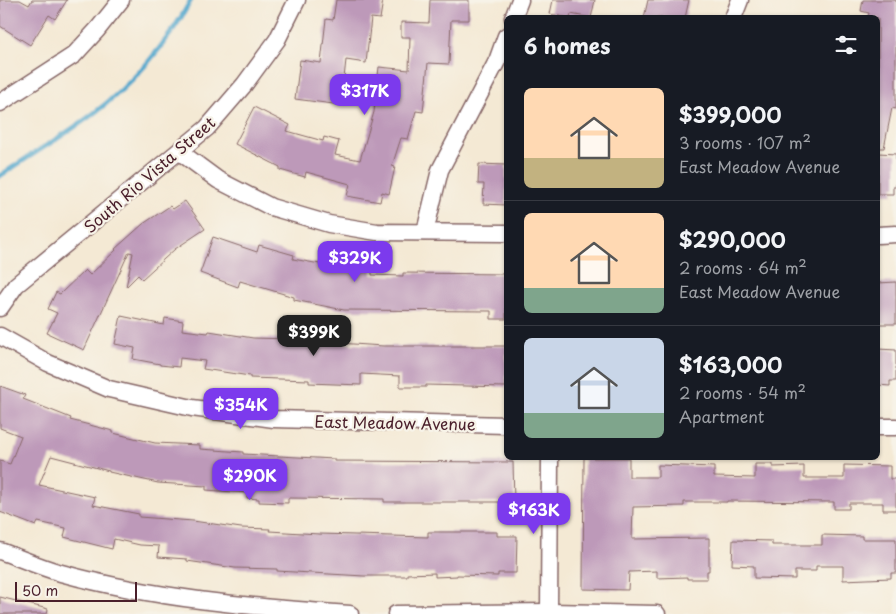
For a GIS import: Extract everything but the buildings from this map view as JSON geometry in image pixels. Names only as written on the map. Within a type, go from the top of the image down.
[{"type":"street","points":[[0,103],[74,55],[98,30],[121,0]]},
{"type":"street","name":"South Rio Vista Street","points":[[0,308],[16,285],[207,128],[244,85],[277,40],[297,0]]},
{"type":"street","points":[[514,15],[520,0]]},
{"type":"street","points":[[734,15],[740,0]]},
{"type":"street","points":[[425,232],[440,170],[497,61],[504,42]]},
{"type":"street","points":[[180,152],[218,180],[271,207],[329,224],[376,232],[504,233]]},
{"type":"street","points":[[880,235],[896,234]]},
{"type":"street","name":"East Meadow Avenue","points":[[0,336],[48,363],[110,389],[192,408],[274,419],[504,425]]},
{"type":"street","points":[[880,427],[896,427]]},
{"type":"street","points":[[549,612],[550,460]]},
{"type":"street","points":[[0,550],[58,572],[129,590],[250,610],[350,614]]},
{"type":"street","points":[[396,614],[549,612],[657,614]]},
{"type":"waterway","points":[[0,176],[78,125],[119,92],[159,49],[191,0]]}]
